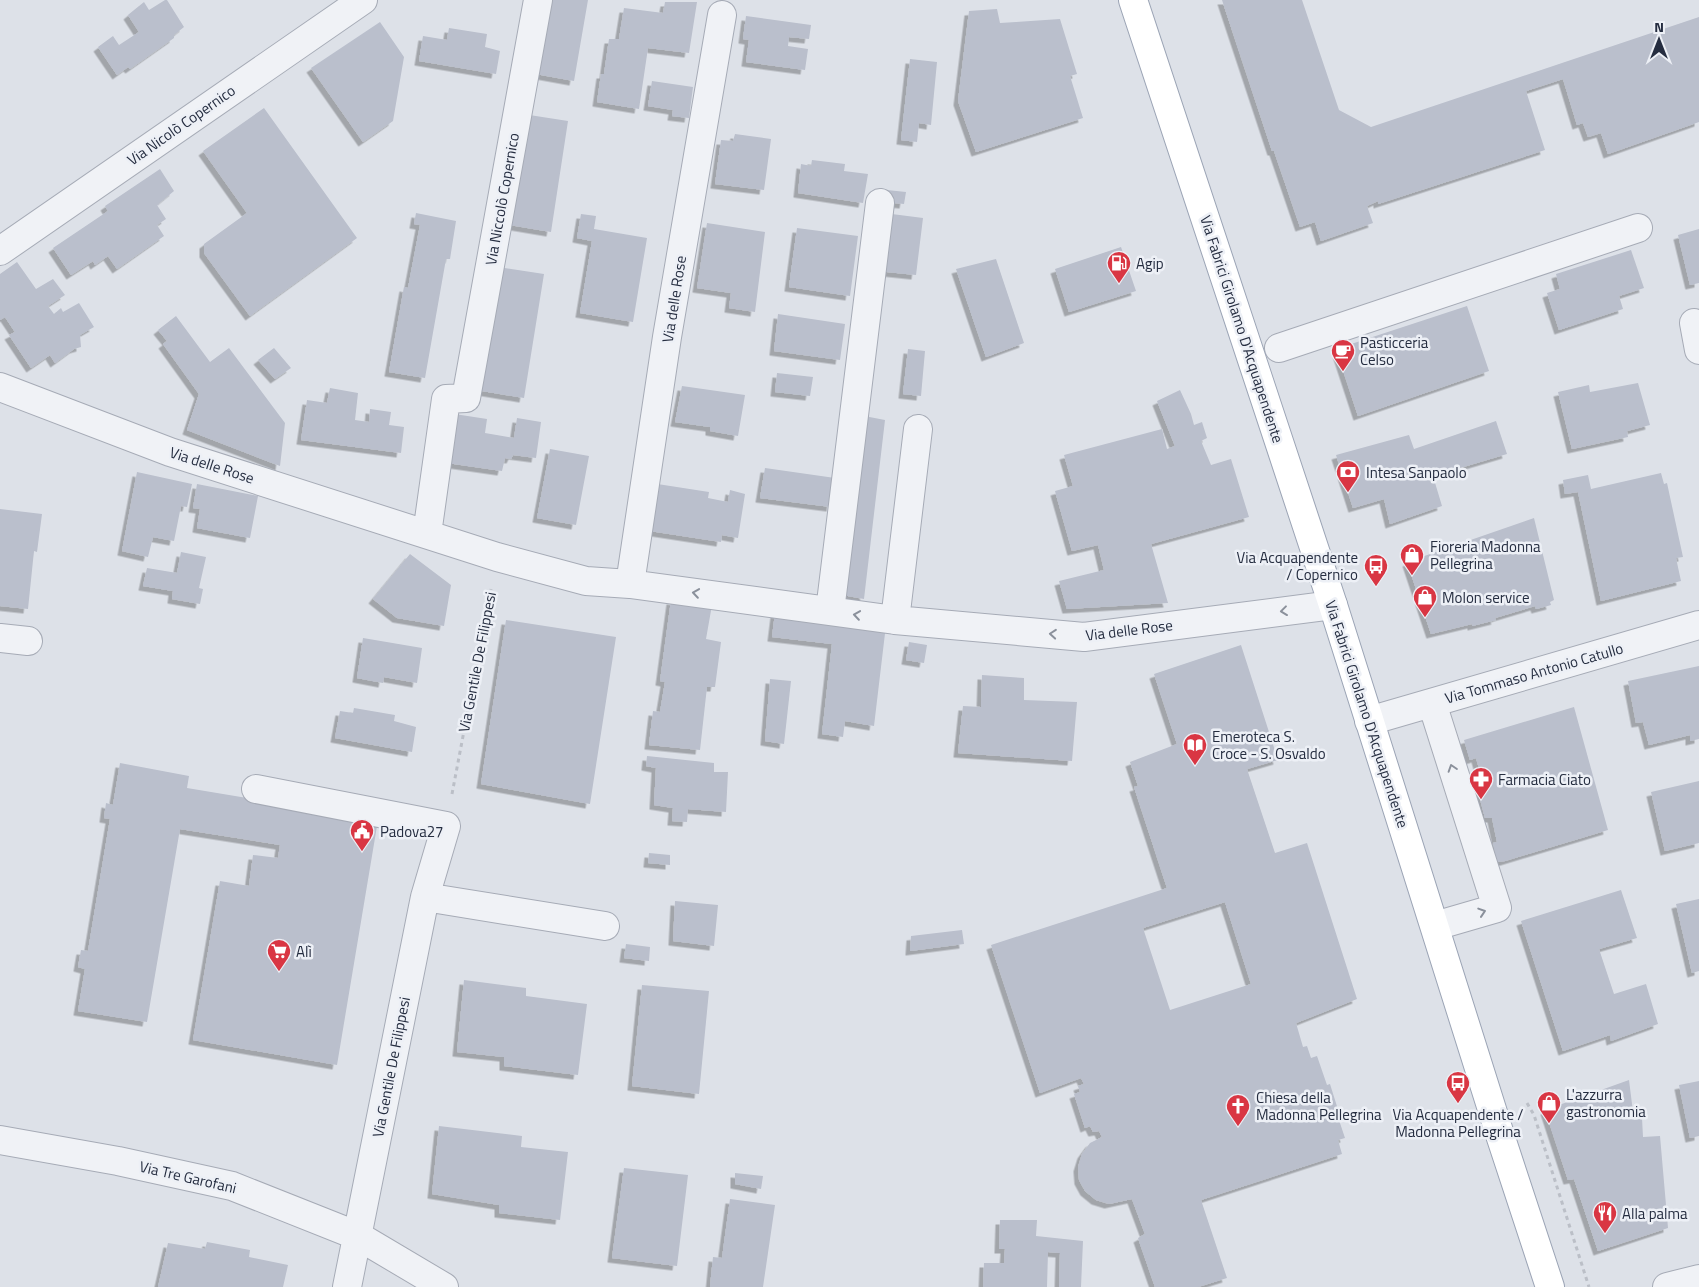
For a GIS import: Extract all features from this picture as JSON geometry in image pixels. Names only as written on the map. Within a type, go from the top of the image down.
[{"type":"main road","name":"Via Fabrici Girolamo D'Acquapendente","points":[[1134,0],[1370,721],[1501,1138],[1550,1287]]},
{"type":"street","name":"Via Nicolò Copernico","points":[[0,251],[363,0]]},
{"type":"street","name":"Via Niccolò Copernico","points":[[427,534],[446,399],[466,398],[538,0]]},
{"type":"street","name":"Via delle Rose","points":[[630,584],[667,337],[722,15]]},
{"type":"street","points":[[830,611],[880,203]]},
{"type":"street","points":[[1279,348],[1638,228]]},
{"type":"street","points":[[1694,323],[1699,350]]},
{"type":"street","name":"Via delle Rose","points":[[0,387],[170,452],[497,557],[586,581],[630,584],[895,620],[1084,637],[1332,605]]},
{"type":"street","points":[[895,620],[918,429]]},
{"type":"street","name":"Via Tommaso Antonio Catullo","points":[[1370,721],[1699,625]]},
{"type":"street","points":[[0,638],[28,640]]},
{"type":"street","points":[[1432,703],[1497,908],[1435,926]]},
{"type":"street","points":[[256,789],[446,826]]},
{"type":"street","name":"Via Gentile De Filippesi","points":[[347,1287],[425,897],[446,826]]},
{"type":"street","points":[[425,897],[605,926]]},
{"type":"street","name":"Via Tre Garofani","points":[[0,1140],[118,1161],[232,1186],[358,1236],[444,1287]]},
{"type":"street","points":[[1667,1287],[1699,1279]]},
{"type":"path","name":"Via Gentile De Filippesi","points":[[446,826],[497,557]]},
{"type":"path","points":[[1525,1099],[1534,1115],[1589,1287]]},
{"type":"building","points":[[167,0],[184,27],[174,35],[174,38],[130,69],[128,67],[117,75],[98,47],[113,36],[119,45],[139,32],[128,15],[144,2],[149,10]]},
{"type":"building","points":[[542,0],[588,0],[574,81],[530,73]]},
{"type":"building","points":[[1222,0],[1302,0],[1339,110],[1371,127],[1699,17],[1699,122],[1608,154],[1601,133],[1588,137],[1583,123],[1577,125],[1563,79],[1526,91],[1545,150],[1378,204],[1378,201],[1367,206],[1373,223],[1321,241],[1315,222],[1300,227],[1274,151],[1272,151]]},
{"type":"building","points":[[665,2],[697,2],[689,53],[648,48],[639,109],[597,102],[601,74],[604,74],[609,39],[619,39],[624,8],[663,13]]},
{"type":"building","points":[[997,9],[1000,23],[1060,19],[1077,74],[1070,76],[1083,118],[976,152],[958,101],[969,11]]},
{"type":"building","points":[[746,16],[811,25],[809,39],[789,37],[788,46],[808,49],[805,70],[746,62],[749,40],[743,39]]},
{"type":"building","points":[[380,22],[404,57],[393,121],[363,142],[311,68]]},
{"type":"building","points":[[449,28],[487,34],[485,47],[500,51],[496,74],[419,61],[423,36],[447,40]]},
{"type":"building","points":[[910,59],[937,62],[931,125],[919,123],[917,142],[901,140]]},
{"type":"building","points":[[652,81],[693,87],[689,118],[672,116],[673,110],[648,106]]},
{"type":"building","points":[[264,108],[357,238],[250,316],[204,253],[204,244],[247,213],[203,151]]},
{"type":"building","points":[[523,114],[568,121],[551,232],[504,224]]},
{"type":"building","points":[[735,134],[771,139],[764,190],[715,184],[721,140],[733,141]]},
{"type":"building","points":[[812,160],[845,164],[844,171],[868,174],[863,203],[798,193],[801,164],[811,166]]},
{"type":"building","points":[[160,169],[174,191],[157,205],[166,219],[157,225],[164,236],[117,269],[108,256],[95,265],[93,261],[71,275],[53,248],[108,211],[105,206]]},
{"type":"building","points":[[887,190],[906,192],[904,204],[885,202]]},
{"type":"building","points":[[416,213],[456,221],[450,259],[446,259],[425,378],[389,372],[404,287],[408,288],[420,225],[414,224]]},
{"type":"building","points":[[884,213],[923,218],[916,275],[877,271]]},
{"type":"building","points":[[581,214],[596,216],[594,229],[647,238],[633,322],[580,313],[592,241],[577,238]]},
{"type":"building","points":[[707,223],[765,232],[755,312],[729,308],[731,293],[697,288]]},
{"type":"building","points":[[797,228],[858,236],[850,296],[789,287]]},
{"type":"building","points":[[1699,229],[1699,283],[1690,285],[1678,235]]},
{"type":"building","points":[[1121,247],[1136,291],[1069,312],[1055,269]]},
{"type":"building","points":[[1631,250],[1644,288],[1619,296],[1623,309],[1559,330],[1547,293],[1560,289],[1556,274]]},
{"type":"building","points":[[996,259],[1024,343],[986,357],[956,269]]},
{"type":"building","points":[[17,262],[36,289],[53,279],[65,295],[48,306],[54,314],[61,308],[63,312],[79,303],[94,327],[80,335],[81,347],[74,349],[55,363],[50,355],[31,368],[9,335],[15,332],[5,317],[0,320],[0,274]]},
{"type":"building","points":[[498,267],[544,274],[524,398],[476,390]]},
{"type":"building","points":[[1467,306],[1489,371],[1358,416],[1336,349]]},
{"type":"building","points":[[778,314],[845,324],[840,360],[774,351]]},
{"type":"building","points":[[176,316],[210,362],[229,348],[285,423],[280,466],[187,430],[199,394],[163,344],[167,341],[158,330]]},
{"type":"building","points":[[274,348],[291,368],[275,379],[258,360]]},
{"type":"building","points":[[908,349],[925,351],[921,396],[903,394]]},
{"type":"building","points":[[777,373],[813,377],[810,396],[775,392]]},
{"type":"building","points":[[1638,383],[1650,425],[1627,431],[1628,437],[1572,449],[1558,392],[1589,385],[1590,392]]},
{"type":"building","points":[[682,386],[745,395],[738,436],[710,431],[710,427],[675,422]]},
{"type":"building","points":[[330,388],[358,393],[355,420],[369,422],[370,409],[391,412],[389,425],[404,427],[401,453],[301,440],[307,400],[327,403]]},
{"type":"building","points":[[1180,390],[1194,425],[1202,422],[1207,438],[1201,441],[1211,465],[1231,459],[1249,517],[1151,544],[1168,603],[1067,609],[1059,581],[1104,570],[1098,545],[1072,551],[1055,491],[1073,486],[1064,455],[1162,429],[1167,449],[1175,446],[1157,401]]},
{"type":"building","points":[[448,413],[487,419],[485,433],[514,438],[517,418],[541,422],[536,458],[513,455],[511,459],[505,458],[502,471],[440,462]]},
{"type":"building","points":[[859,415],[885,420],[864,599],[837,594]]},
{"type":"building","points":[[1496,421],[1507,454],[1433,476],[1442,506],[1390,524],[1384,499],[1353,508],[1336,455],[1409,435],[1414,449]]},
{"type":"building","points":[[550,449],[589,456],[576,525],[537,518]]},
{"type":"building","points":[[765,468],[835,478],[831,507],[760,498]]},
{"type":"building","points":[[137,472],[192,484],[187,507],[181,506],[174,541],[153,537],[148,557],[122,551]]},
{"type":"building","points":[[1661,473],[1664,484],[1667,483],[1683,557],[1676,558],[1681,581],[1601,601],[1578,492],[1565,494],[1563,480],[1588,475],[1591,489]]},
{"type":"building","points":[[651,483],[709,492],[708,498],[728,502],[730,490],[745,494],[738,538],[722,535],[721,542],[643,530]]},
{"type":"building","points":[[197,484],[258,496],[250,538],[197,528],[200,509],[193,508]]},
{"type":"building","points":[[0,509],[42,514],[37,552],[34,551],[28,609],[0,606]]},
{"type":"building","points":[[1534,518],[1554,600],[1550,602],[1551,605],[1536,609],[1535,606],[1495,618],[1496,620],[1431,634],[1407,562]]},
{"type":"building","points":[[181,552],[206,557],[199,588],[203,589],[200,604],[172,599],[173,591],[143,586],[147,568],[177,573]]},
{"type":"building","points":[[410,554],[451,585],[444,626],[397,618],[373,599]]},
{"type":"building","points":[[671,600],[712,605],[706,639],[721,642],[715,687],[707,687],[700,750],[649,745],[653,711],[660,712],[665,682],[660,681]]},
{"type":"building","points":[[775,613],[886,625],[874,726],[845,721],[843,737],[822,734],[832,644],[772,637]]},
{"type":"building","points":[[506,620],[616,637],[590,804],[481,784]]},
{"type":"building","points":[[363,638],[422,648],[417,683],[384,677],[383,683],[357,678]]},
{"type":"building","points":[[909,642],[927,645],[924,663],[906,660]]},
{"type":"building","points":[[1241,645],[1278,760],[1247,769],[1275,853],[1307,843],[1357,999],[1296,1023],[1303,1047],[1307,1046],[1311,1058],[1317,1056],[1327,1085],[1330,1084],[1345,1138],[1338,1140],[1342,1154],[1201,1200],[1227,1278],[1198,1287],[1155,1287],[1138,1238],[1145,1234],[1132,1199],[1109,1204],[1096,1200],[1085,1191],[1079,1180],[1078,1167],[1082,1154],[1090,1143],[1102,1137],[1099,1131],[1093,1132],[1090,1126],[1085,1128],[1074,1094],[1080,1092],[1078,1086],[1084,1084],[1081,1078],[1040,1093],[991,945],[1167,888],[1134,787],[1138,786],[1130,762],[1177,744],[1154,674]],"holes":[[[1225,902],[1251,984],[1170,1010],[1143,928]]]},
{"type":"building","points":[[1699,666],[1699,739],[1690,741],[1690,735],[1649,745],[1643,722],[1636,723],[1628,681]]},
{"type":"building","points":[[982,675],[1024,678],[1024,700],[1077,702],[1072,761],[958,753],[963,706],[981,707]]},
{"type":"building","points":[[770,679],[791,681],[784,744],[765,741]]},
{"type":"building","points":[[1574,707],[1608,830],[1497,862],[1493,843],[1497,842],[1492,818],[1485,818],[1475,780],[1482,779],[1476,758],[1470,760],[1464,740]]},
{"type":"building","points":[[354,708],[395,715],[394,721],[416,727],[412,752],[335,738],[340,711],[353,713]]},
{"type":"building","points":[[647,756],[714,763],[714,772],[728,772],[726,812],[688,809],[687,822],[672,821],[673,808],[654,805],[656,768],[646,766]]},
{"type":"building","points":[[120,763],[189,776],[187,788],[378,820],[337,1065],[193,1040],[220,881],[249,886],[253,855],[278,858],[280,845],[180,829],[147,1022],[78,1011],[85,969],[78,967],[81,950],[88,951],[110,819],[104,818],[106,803],[113,805]]},
{"type":"building","points":[[1699,781],[1699,843],[1665,851],[1651,792]]},
{"type":"building","points":[[649,853],[670,855],[670,865],[648,863]]},
{"type":"building","points":[[1621,890],[1637,938],[1599,949],[1614,994],[1646,984],[1658,1024],[1611,1041],[1610,1035],[1563,1051],[1521,921]]},
{"type":"building","points":[[1699,899],[1699,971],[1692,973],[1676,904]]},
{"type":"building","points":[[675,901],[718,905],[714,946],[673,941]]},
{"type":"building","points":[[962,930],[964,944],[910,951],[911,936]]},
{"type":"building","points":[[626,944],[650,947],[649,961],[624,958]]},
{"type":"building","points":[[464,980],[526,988],[526,996],[587,1004],[578,1075],[504,1066],[504,1057],[457,1052]]},
{"type":"building","points":[[642,985],[709,991],[699,1094],[632,1086]]},
{"type":"building","points":[[1629,1080],[1634,1120],[1642,1118],[1643,1137],[1660,1136],[1668,1228],[1598,1251],[1574,1179],[1568,1180],[1545,1110]]},
{"type":"building","points":[[1699,1081],[1699,1136],[1690,1138],[1679,1085]]},
{"type":"building","points":[[439,1126],[522,1136],[521,1147],[568,1152],[560,1220],[499,1213],[499,1205],[432,1194]]},
{"type":"building","points":[[624,1168],[688,1175],[677,1266],[612,1258]]},
{"type":"building","points":[[735,1173],[763,1176],[761,1189],[735,1184]]},
{"type":"building","points":[[730,1199],[775,1205],[763,1287],[710,1287],[713,1257],[722,1258]]},
{"type":"building","points":[[1000,1220],[1037,1220],[1036,1236],[1083,1241],[1081,1287],[1059,1287],[1060,1253],[1048,1252],[1047,1287],[983,1287],[984,1263],[1004,1263],[1005,1249],[999,1249]]},
{"type":"building","points":[[207,1242],[250,1250],[249,1257],[288,1265],[283,1287],[158,1287],[168,1243],[205,1249]]},
{"type":"place","name":"Agip","points":[[1119,284]]},
{"type":"place","name":"Pasticceria Celso","points":[[1343,372]]},
{"type":"place","name":"Intesa Sanpaolo","points":[[1348,493]]},
{"type":"place","name":"Fioreria Madonna Pellegrina","points":[[1412,576]]},
{"type":"place","name":"Via Acquapendente / Copernico","points":[[1376,587]]},
{"type":"place","name":"Molon service","points":[[1425,618]]},
{"type":"place","name":"Emeroteca S. Croce - S. Osvaldo","points":[[1195,766]]},
{"type":"place","name":"Farmacia Ciato","points":[[1481,800]]},
{"type":"place","name":"Padova27","points":[[362,852]]},
{"type":"place","name":"Alì","points":[[279,972]]},
{"type":"place","name":"Via Acquapendente / Madonna Pellegrina","points":[[1458,1104]]},
{"type":"place","name":"L'azzurra gastronomia","points":[[1549,1124]]},
{"type":"place","name":"Chiesa della Madonna Pellegrina","points":[[1238,1127]]},
{"type":"place","name":"Alla palma","points":[[1605,1234]]}]
